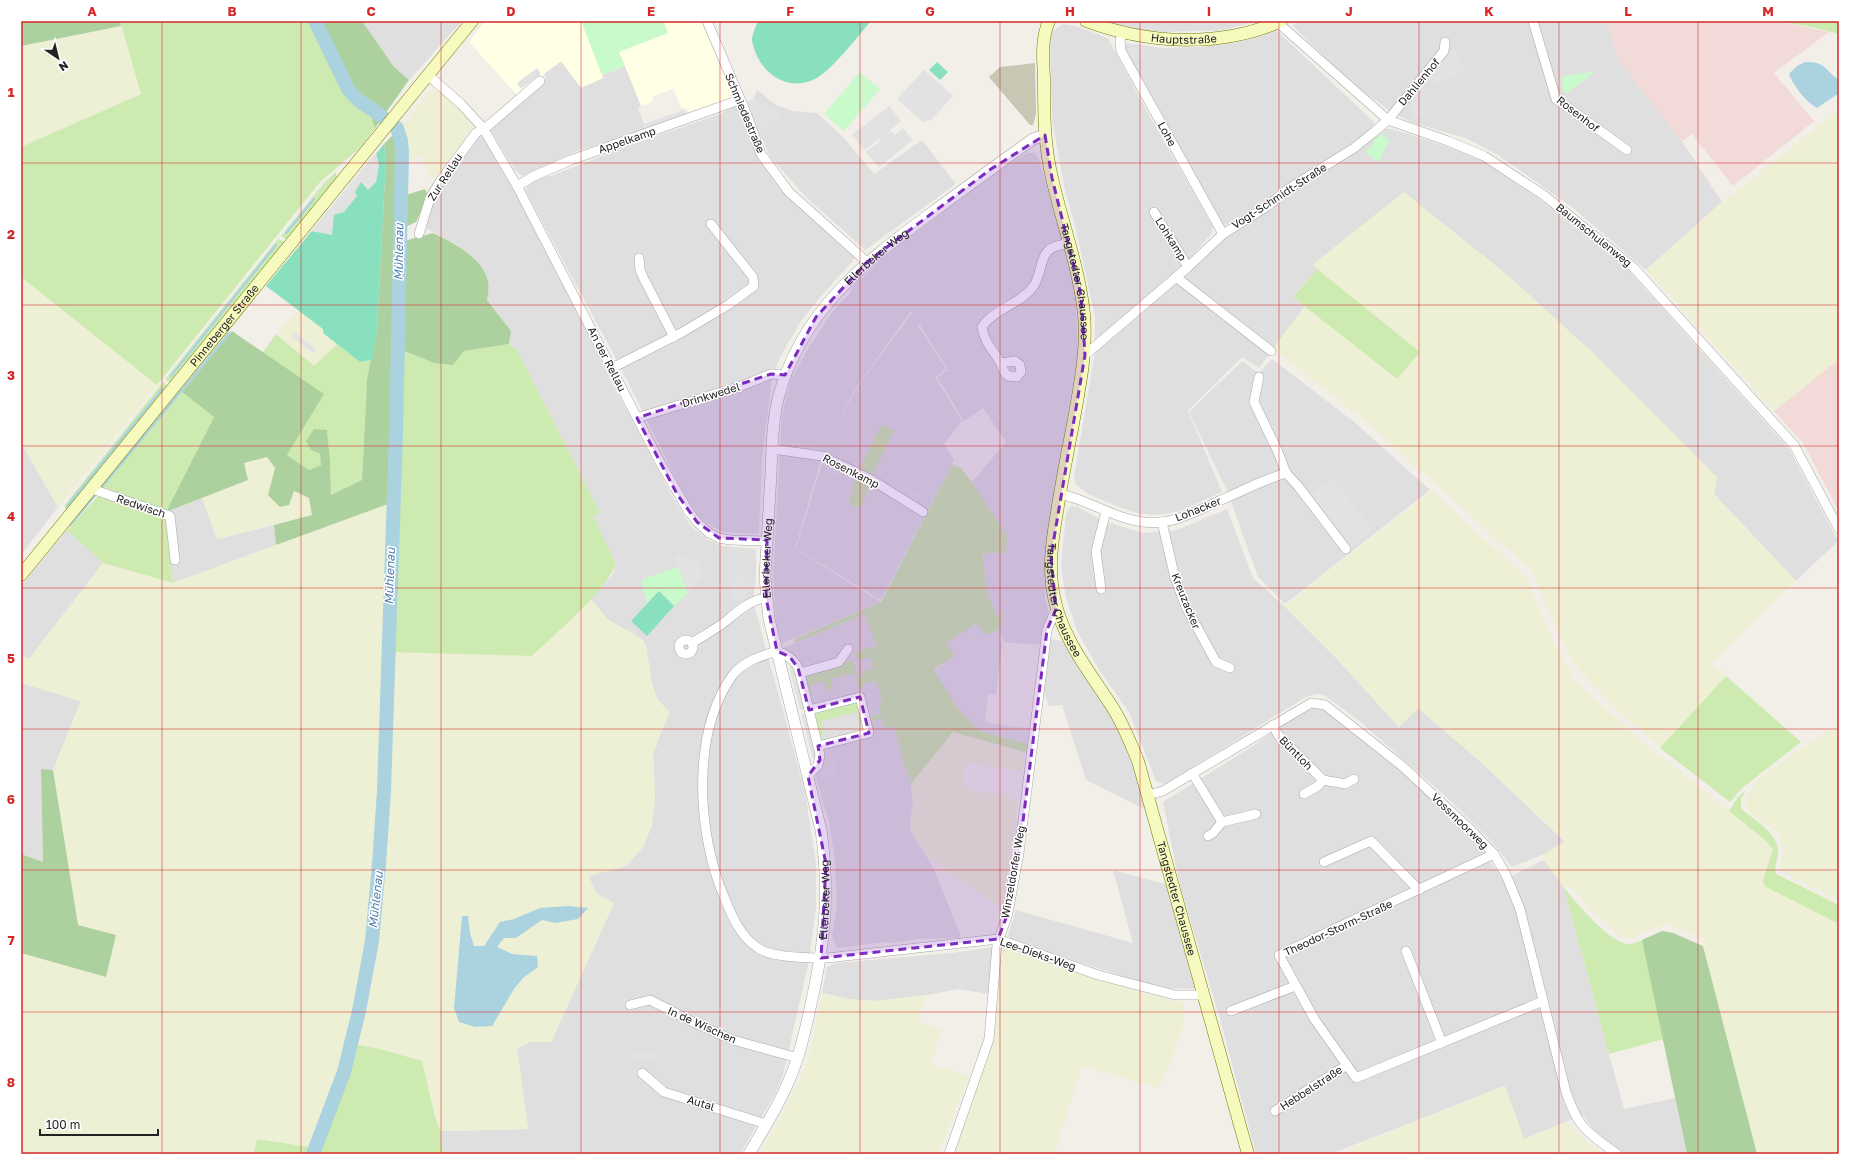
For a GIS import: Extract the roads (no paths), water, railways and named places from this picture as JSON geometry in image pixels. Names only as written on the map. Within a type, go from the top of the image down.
[{"type":"main road","name":"Pinneberger Straße","points":[[21,575],[472,21]]},
{"type":"main road","name":"Tangstedter Chaussee","points":[[1049,21],[1044,31],[1043,47],[1045,134],[1052,178],[1069,244],[1084,313],[1085,355],[1060,494],[1051,556],[1051,579],[1056,609],[1072,646],[1124,726],[1138,761],[1248,1154]]},
{"type":"main road","name":"Hauptstraße","points":[[1086,21],[1123,34],[1167,39],[1207,38],[1249,32],[1279,21]]},
{"type":"street","name":"Schmiedestraße","points":[[707,21],[739,100],[747,115],[761,154],[789,192],[867,262]]},
{"type":"street","name":"Baumschulenweg","points":[[1279,21],[1388,120],[1448,141],[1484,156],[1545,196],[1634,268],[1794,445],[1839,529]]},
{"type":"street","name":"Rosenhof","points":[[1533,21],[1556,100],[1627,150]]},
{"type":"street","name":"Lohe","points":[[1123,34],[1120,40],[1121,51],[1222,234]]},
{"type":"street","name":"Dahlienhof","points":[[1388,120],[1444,51],[1445,42]]},
{"type":"street","name":"An der Rellau","points":[[428,75],[461,104],[483,128],[517,186],[677,494],[697,522],[709,533],[719,538],[730,540],[767,541]]},
{"type":"street","points":[[483,128],[540,81]]},
{"type":"street","name":"Appelkamp","points":[[517,186],[534,176],[571,160],[739,100]]},
{"type":"street","name":"Vogt-Schmidt-Straße","points":[[1085,355],[1188,267],[1222,234],[1269,205],[1301,180],[1354,148],[1388,120]]},
{"type":"street","name":"Zur Rellau","points":[[419,234],[430,198],[439,183],[476,133],[483,128]]},
{"type":"street","name":"Ellerbeker Weg","points":[[749,1154],[786,1087],[798,1058],[821,958],[826,921],[826,864],[821,830],[769,619],[766,598],[765,577],[772,449],[778,400],[785,374],[802,338],[816,317],[832,297],[867,262],[991,169],[1033,140],[1045,134]]},
{"type":"street","name":"Lohkamp","points":[[1154,212],[1188,267]]},
{"type":"street","points":[[612,368],[674,337],[728,305],[754,286],[753,277],[711,224]]},
{"type":"street","points":[[1001,363],[983,336],[982,326],[987,319],[1017,300],[1032,287],[1038,277],[1042,259],[1048,251],[1057,246],[1069,244]]},
{"type":"street","points":[[639,258],[640,270],[674,337]]},
{"type":"street","points":[[1176,277],[1271,352]]},
{"type":"street","name":"Drinkwedel","points":[[637,418],[744,385],[771,374],[785,374]]},
{"type":"street","points":[[1259,377],[1254,402],[1278,452],[1286,473],[1298,486],[1346,549]]},
{"type":"street","name":"Rosenkamp","points":[[772,449],[822,456],[867,478],[923,512]]},
{"type":"street","name":"Lohacker","points":[[1060,494],[1080,499],[1127,519],[1144,522],[1162,522],[1190,514],[1268,479],[1286,473]]},
{"type":"street","name":"Redwisch","points":[[92,489],[170,516],[175,560]]},
{"type":"street","points":[[1101,589],[1096,551],[1106,511]]},
{"type":"street","name":"Kreuzacker","points":[[1162,522],[1175,578],[1186,608],[1216,662],[1230,668]]},
{"type":"street","points":[[692,643],[737,612],[744,609],[753,601],[766,598]]},
{"type":"street","name":"Winzeldorfer Weg","points":[[949,1154],[989,1039],[998,939],[1008,913],[1016,868],[1047,630],[1056,609]]},
{"type":"street","points":[[800,673],[840,662],[848,649]]},
{"type":"street","points":[[777,651],[790,657],[796,664],[800,673],[820,760],[808,776]]},
{"type":"street","name":"Lee-Dieks-Weg","points":[[777,651],[751,660],[733,675],[720,697],[710,724],[706,753],[703,785],[704,821],[713,868],[732,918],[749,942],[760,950],[776,954],[821,958],[998,939],[1098,975],[1175,994],[1203,995]]},
{"type":"street","points":[[809,710],[860,697],[869,733],[818,746]]},
{"type":"street","name":"Vossmoorweg","points":[[1148,795],[1163,791],[1311,703],[1325,705],[1401,765],[1471,830],[1494,854],[1506,875],[1520,909],[1566,1092],[1574,1114],[1587,1133],[1617,1154]]},
{"type":"street","name":"Büntloh","points":[[1273,725],[1278,735],[1323,780]]},
{"type":"street","points":[[1192,773],[1222,822]]},
{"type":"street","points":[[1304,794],[1318,786],[1323,780],[1345,784],[1354,779]]},
{"type":"street","points":[[1208,836],[1213,833],[1222,822],[1256,814]]},
{"type":"street","points":[[1324,862],[1371,841],[1419,890]]},
{"type":"street","name":"Theodor-Storm-Straße","points":[[1494,854],[1279,955],[1315,1020],[1356,1078],[1543,1001]]},
{"type":"street","points":[[1406,951],[1442,1043]]},
{"type":"street","points":[[1231,1011],[1295,986]]},
{"type":"street","name":"In de Wischen","points":[[630,1005],[650,1000],[697,1024],[733,1040],[798,1058]]},
{"type":"street","name":"Hebbelstraße","points":[[1275,1111],[1346,1065]]},
{"type":"street","name":"Autal","points":[[642,1073],[664,1092],[766,1124]]},
{"type":"water","points":[[1805,62],[1812,62],[1821,65],[1839,80],[1839,93],[1817,108],[1800,93],[1789,74],[1797,66]]},
{"type":"water","points":[[568,906],[588,908],[578,919],[555,923],[542,920],[516,938],[504,938],[497,947],[512,954],[537,956],[538,967],[523,978],[514,989],[492,1026],[475,1027],[459,1022],[454,1008],[462,916],[468,916],[470,933],[474,946],[484,946],[500,922],[514,919],[540,908]]},
{"type":"waterway","name":"Mühlenau","points":[[313,1154],[344,1072],[359,1011],[372,941],[379,864],[384,791],[396,433],[402,153],[401,141],[397,128],[359,101],[348,89],[315,21]]},
{"type":"waterway","name":"Mühlenau","points":[[376,119],[379,114]]},
{"type":"waterway","points":[[286,233],[314,199]]},
{"type":"waterway","points":[[171,376],[276,245]]},
{"type":"waterway","points":[[102,487],[229,333]]},
{"type":"waterway","points":[[67,506],[162,389]]},
{"type":"waterway","points":[[70,525],[96,494]]}]
